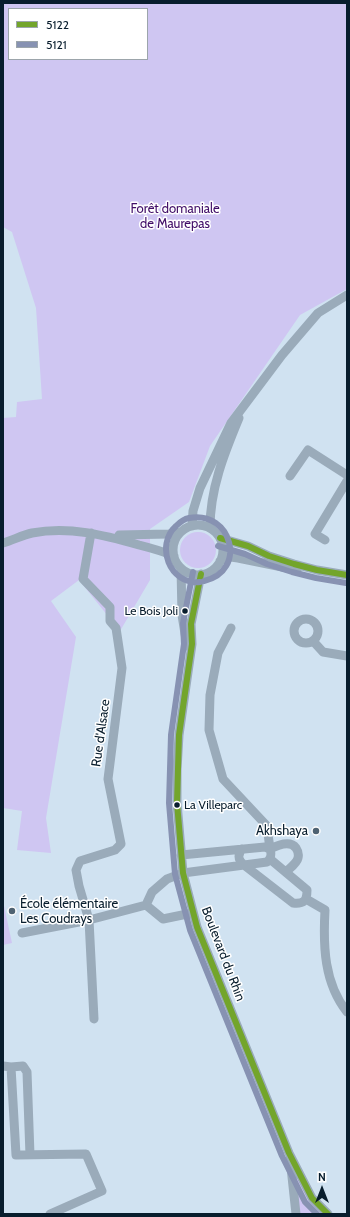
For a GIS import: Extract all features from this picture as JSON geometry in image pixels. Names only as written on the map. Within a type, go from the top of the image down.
[{"type":"street","points":[[192,526],[200,488],[231,423],[282,355],[318,314],[347,295]]},
{"type":"street","points":[[210,528],[210,513],[213,494],[221,463],[244,406]]},
{"type":"street","points":[[290,476],[308,450],[347,475]]},
{"type":"street","points":[[325,540],[315,534],[347,481]]},
{"type":"street","points":[[108,536],[169,534],[181,532],[192,526],[204,526],[216,532],[220,538],[223,550],[220,561],[212,570],[201,574],[194,574],[181,568],[174,556],[174,543],[181,532]]},
{"type":"street","points":[[3,543],[32,533],[60,531],[91,532],[174,556]]},
{"type":"street","name":"Rue d'Alsace","points":[[89,920],[76,870],[80,861],[115,850],[120,844],[108,779],[122,668],[116,628],[110,621],[110,607],[83,579],[91,532]]},
{"type":"street","points":[[220,538],[248,546],[269,556],[294,564],[317,570],[347,575]]},
{"type":"street","points":[[220,561],[231,557],[301,571],[317,570]]},
{"type":"street","name":"Boulevard du Rhin","points":[[181,568],[182,615],[189,659]]},
{"type":"street","name":"Boulevard du Rhin","points":[[201,574],[191,624],[192,644],[179,735],[177,770],[180,855],[183,873],[192,913],[289,1153],[312,1198],[328,1214]]},
{"type":"street","points":[[146,905],[152,892],[167,879],[183,873],[267,862],[272,854],[270,849],[268,826],[223,779],[209,730],[210,695],[218,653],[231,628]]},
{"type":"street","points":[[313,641],[324,652],[347,656]]},
{"type":"street","points":[[180,855],[265,847],[270,849],[283,844],[290,844],[296,847],[298,859],[286,872]]},
{"type":"street","points":[[242,849],[238,857],[239,861],[244,865],[293,903],[298,903],[306,899]]},
{"type":"street","points":[[270,859],[307,890],[306,899]]},
{"type":"street","points":[[306,899],[325,910],[324,935],[326,962],[336,995],[347,1012]]},
{"type":"street","points":[[22,933],[89,920],[146,905]]},
{"type":"street","points":[[146,905],[163,919],[192,913]]},
{"type":"street","points":[[89,920],[94,1019]]},
{"type":"street","points":[[30,1155],[27,1072],[23,1066],[7,1066],[16,1155],[30,1155],[86,1154],[102,1191],[50,1214]]},
{"type":"street","name":"Boulevard du Rhin","points":[[289,1153],[296,1214]]},
{"type":"green space","name":"Forêt domaniale de Maurepas","points":[[3,3],[347,3],[347,289],[300,315],[210,446],[189,502],[150,529],[150,580],[120,631],[79,580],[51,601],[76,637],[46,818],[51,853],[17,850],[22,811],[3,808],[3,418],[16,417],[17,402],[42,399],[36,308],[12,232],[3,227]]},
{"type":"green space","points":[[202,532],[211,537],[215,543],[215,557],[211,563],[202,568],[194,568],[185,563],[181,557],[180,546],[185,537],[191,533]]},
{"type":"green space","points":[[3,901],[12,943],[3,945]]},
{"type":"green space","points":[[295,1170],[323,1214],[299,1214]]},
{"type":"transit line","name":"5121","points":[[200,582],[189,581],[180,577],[173,571],[168,562],[166,553],[170,534],[179,523],[189,518],[204,518],[216,523],[224,532],[229,543],[230,555],[226,566],[218,575],[204,581]]},
{"type":"transit line","name":"5122","points":[[220,538],[248,546],[269,556],[294,564],[317,570],[347,575]]},
{"type":"transit line","name":"5121","points":[[218,546],[245,554],[267,564],[292,572],[346,583]]},
{"type":"transit line","name":"5121","points":[[193,572],[183,623],[184,644],[171,735],[169,803],[175,874],[190,930],[282,1156],[305,1202],[317,1214]]},
{"type":"transit line","name":"5122","points":[[201,574],[191,624],[192,644],[179,735],[177,803],[183,873],[197,927],[289,1153],[312,1198],[328,1214]]},
{"type":"place","name":"Le Bois Joli","points":[[185,611]]},
{"type":"place","name":"La Villeparc","points":[[177,805]]},
{"type":"place","name":"Akhshaya","points":[[316,831]]},
{"type":"place","name":"École élémentaire Les Coudrays","points":[[12,911]]}]
